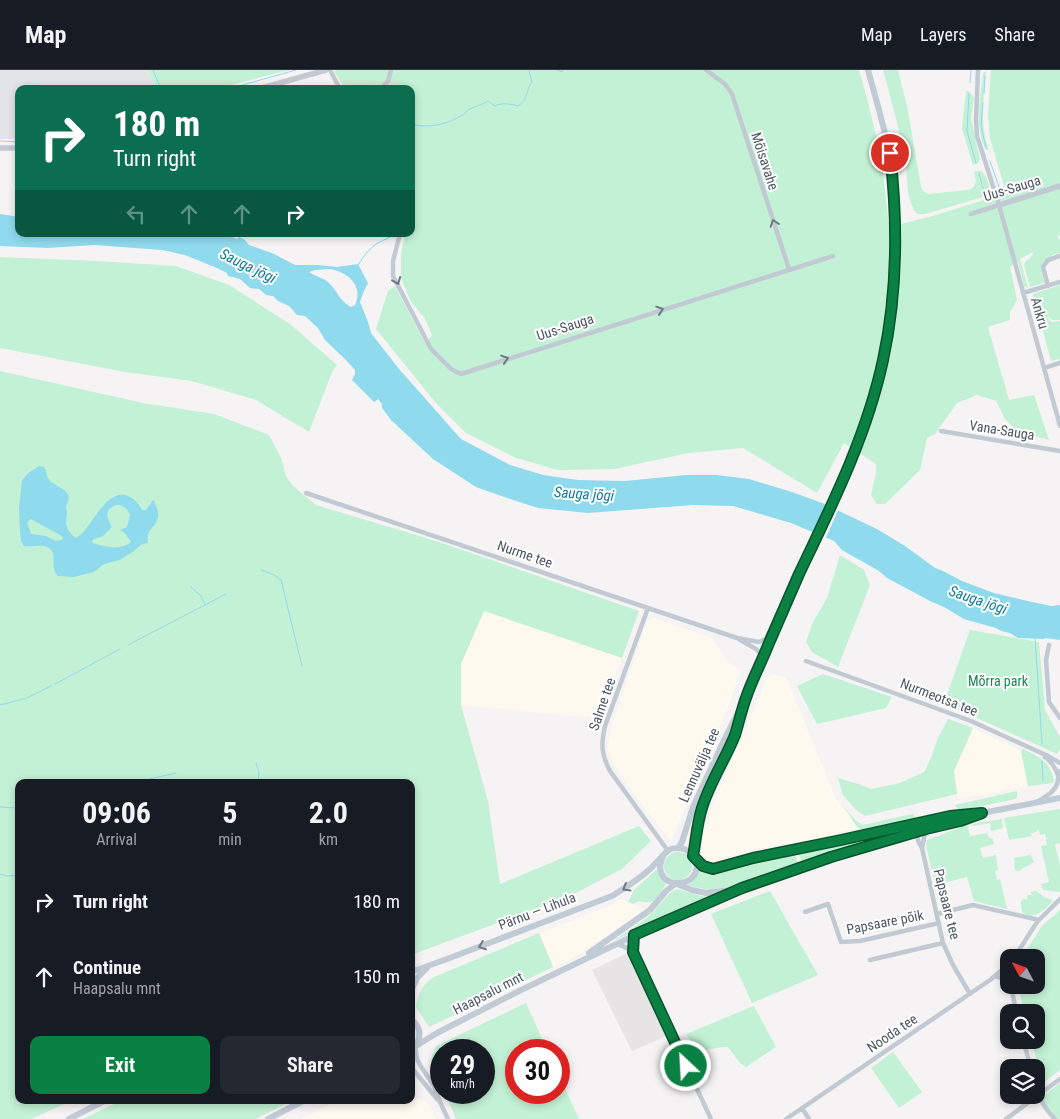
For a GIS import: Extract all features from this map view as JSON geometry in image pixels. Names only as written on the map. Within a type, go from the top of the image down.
[{"type":"main road","name":"Lennuvälja tee","points":[[678,848],[682,842],[694,806],[747,695],[860,440],[884,359],[894,294],[896,260],[894,188],[890,153],[868,70]]},
{"type":"main road","name":"Lennuvälja tee","points":[[694,857],[703,807],[734,735],[747,695]]},
{"type":"main road","points":[[742,888],[706,893],[676,884],[668,880],[661,872],[660,865],[663,856],[668,851],[678,848],[687,850],[706,868],[718,868],[753,858],[950,816],[982,813],[1060,798]]},
{"type":"main road","points":[[574,964],[634,935],[742,888],[831,857],[960,821],[982,813]]},
{"type":"main road","name":"Pärnu — Lihula","points":[[415,971],[612,896],[633,883],[663,856]]},
{"type":"main road","points":[[574,964],[645,914],[666,891],[693,876],[696,867],[694,857]]},
{"type":"main road","points":[[415,982],[420,975],[434,964]]},
{"type":"main road","name":"Haapsalu mnt","points":[[415,1046],[574,964]]},
{"type":"main road","points":[[415,1022],[419,1030],[419,1038],[415,1044]]},
{"type":"main road","points":[[68,1119],[98,1104]]},
{"type":"main road","points":[[268,1119],[297,1104]]},
{"type":"street","points":[[273,85],[328,70],[337,85]]},
{"type":"street","points":[[385,85],[391,70]]},
{"type":"street","name":"Mõisavahe","points":[[706,70],[725,84],[732,94],[789,269]]},
{"type":"street","name":"Ankru","points":[[978,70],[977,136],[999,206],[1060,426]]},
{"type":"street","points":[[0,148],[15,148]]},
{"type":"street","name":"Uus-Sauga","points":[[971,214],[1060,186]]},
{"type":"street","name":"Uus-Sauga","points":[[399,237],[393,261],[393,276],[431,350],[452,369],[461,374],[833,256]]},
{"type":"street","points":[[1048,286],[1043,267],[1048,260],[1060,256]]},
{"type":"street","points":[[1023,293],[1060,282]]},
{"type":"street","points":[[1044,368],[1060,363]]},
{"type":"street","name":"Vana-Sauga","points":[[941,431],[1060,450]]},
{"type":"street","name":"Nurme tee","points":[[306,493],[737,638],[759,642]]},
{"type":"street","points":[[765,653],[759,642],[766,639],[789,590],[799,575]]},
{"type":"street","name":"Salme tee","points":[[648,608],[605,726],[602,750],[610,771],[668,851]]},
{"type":"street","name":"Nurme tee","points":[[737,638],[765,653]]},
{"type":"street","points":[[1050,645],[1046,660],[1049,702],[1060,718]]},
{"type":"street","name":"Nurmeotsa tee","points":[[806,661],[971,721],[1060,763]]},
{"type":"street","points":[[1036,802],[1052,791],[1059,775],[1051,761],[1040,753]]},
{"type":"street","points":[[1057,783],[1060,791]]},
{"type":"street","points":[[917,832],[920,826],[929,821]]},
{"type":"street","points":[[922,848],[926,829]]},
{"type":"street","name":"Papsaare tee","points":[[917,832],[944,943],[953,965],[970,994]]},
{"type":"street","points":[[1020,949],[1036,922],[1060,899]]},
{"type":"street","name":"Papsaare põik","points":[[805,912],[828,904],[841,942],[860,941],[939,923]]},
{"type":"street","points":[[937,914],[973,904],[1039,920]]},
{"type":"street","points":[[634,935],[633,952],[711,1119]]},
{"type":"street","points":[[870,960],[944,943]]},
{"type":"street","points":[[616,944],[633,952]]},
{"type":"street","name":"Nooda tee","points":[[786,1119],[1000,972]]},
{"type":"street","points":[[995,976],[1000,978]]},
{"type":"street","points":[[415,1053],[430,1080]]},
{"type":"street","points":[[415,1072],[430,1090]]},
{"type":"street","points":[[1045,1090],[1060,1079]]},
{"type":"street","points":[[441,1104],[448,1119]]},
{"type":"street","points":[[1006,1119],[1026,1104]]},
{"type":"street","points":[[1043,1104],[1055,1119]]},
{"type":"street","points":[[802,1108],[809,1119]]},
{"type":"shaded area","points":[[0,70],[148,70],[155,85],[15,85],[15,139],[0,139]]},
{"type":"shaded area","points":[[484,611],[622,658],[598,718],[461,705],[461,664]]},
{"type":"shaded area","points":[[654,618],[712,638],[729,663],[741,670],[730,702],[671,841],[640,802],[613,763],[607,750],[611,727],[647,621]]},
{"type":"shaded area","points":[[773,674],[786,677],[836,799],[847,809],[861,828],[839,832],[834,836],[752,850],[710,862],[703,856],[701,847],[703,835],[767,677]]},
{"type":"shaded area","points":[[973,728],[1021,751],[1028,786],[958,799],[954,771]]},
{"type":"shaded area","points":[[620,899],[645,909],[568,961],[553,967],[539,933],[610,906]]},
{"type":"shaded area","points":[[628,953],[669,1035],[632,1051],[592,970]]},
{"type":"shaded area","points":[[415,1098],[427,1101],[436,1119],[301,1119],[330,1104],[415,1104]]},
{"type":"green space","points":[[148,70],[289,70],[231,85],[155,85]]},
{"type":"green space","points":[[859,70],[881,156],[889,227],[933,216],[1006,193],[990,138],[988,115],[991,70],[1060,70],[1060,235],[1057,237],[1060,240],[1060,253],[1049,257],[1041,266],[1044,283],[1030,287],[1024,265],[1033,252],[1020,259],[1028,288],[1024,286],[1018,262],[1010,267],[1017,300],[1010,312],[1010,320],[988,327],[1009,400],[1034,395],[1049,440],[1018,432],[1005,419],[996,401],[977,395],[957,403],[935,434],[927,438],[920,470],[885,504],[877,504],[871,495],[876,464],[844,443],[817,493],[743,448],[688,453],[614,469],[558,470],[516,458],[466,433],[436,403],[376,329],[388,291],[395,286],[425,343],[432,335],[424,317],[411,302],[401,278],[401,254],[404,237],[415,237],[415,85],[343,85],[334,71]]},
{"type":"green space","points":[[883,70],[898,70],[923,191],[928,194],[973,188],[976,182],[974,172],[982,171],[988,182],[990,195],[925,214],[917,214],[910,201],[905,158]]},
{"type":"green space","points":[[986,71],[983,121],[989,150],[986,150],[982,141],[979,122],[979,103],[983,74]]},
{"type":"green space","points":[[966,91],[970,92],[974,98],[971,118],[980,160],[973,165],[962,129]]},
{"type":"green space","points":[[0,257],[176,266],[229,285],[290,324],[337,365],[332,372],[309,432],[256,400],[192,381],[125,372],[0,348]]},
{"type":"green space","points":[[1060,285],[1060,320],[1052,320],[1048,317],[1046,319],[1048,318],[1052,322],[1060,321],[1060,359],[1051,361],[1033,294]]},
{"type":"green space","points":[[0,371],[143,403],[214,414],[269,435],[281,458],[286,476],[293,486],[316,505],[439,542],[639,611],[622,658],[484,611],[461,664],[461,705],[488,801],[500,884],[639,826],[651,841],[622,869],[570,896],[415,954],[415,779],[15,779],[15,1104],[64,1104],[31,1119],[0,1119]]},
{"type":"green space","points":[[840,555],[864,570],[870,585],[838,667],[812,652],[806,642],[812,624],[827,598]]},
{"type":"green space","name":"Mõrra park","points":[[970,630],[1039,642],[1045,710],[1060,737],[1060,749],[1057,754],[944,703]]},
{"type":"green space","points":[[823,674],[892,697],[886,708],[817,724],[797,686]]},
{"type":"green space","points":[[948,719],[973,728],[954,771],[957,794],[865,816],[855,809],[843,795],[838,778],[872,789],[900,783],[924,772]]},
{"type":"green space","points":[[1023,749],[1043,760],[1052,774],[1053,783],[1028,786],[1021,751]]},
{"type":"green space","points":[[1017,791],[1015,799],[959,811],[955,805]]},
{"type":"green space","points":[[839,803],[856,821],[863,825],[912,814],[915,818],[865,830],[857,826]]},
{"type":"green space","points":[[1060,809],[1060,843],[1055,845],[1060,866],[1060,892],[1043,890],[1041,884],[1049,882],[1041,846],[1047,845],[1045,834],[1040,835],[1039,830],[1031,834],[1032,836],[1009,840],[1004,818]]},
{"type":"green space","points":[[1002,819],[1003,828],[991,831],[990,823],[973,826],[972,824]]},
{"type":"green space","points":[[967,825],[970,836],[987,833],[989,838],[993,839],[994,844],[980,848],[983,858],[996,855],[998,870],[995,871],[997,880],[1000,879],[1007,909],[974,901],[967,877],[935,885],[926,845],[927,840]]},
{"type":"green space","points":[[872,839],[872,841],[802,863],[799,854]]},
{"type":"green space","points":[[678,852],[688,856],[692,866],[688,876],[678,880],[668,876],[664,866],[668,856]]},
{"type":"green space","points":[[795,854],[798,864],[729,887],[709,890],[687,885],[692,882],[699,872],[712,874],[750,863]]},
{"type":"green space","points":[[1030,855],[1034,862],[1019,871],[1015,870],[1014,858]]},
{"type":"green space","points":[[657,869],[667,883],[657,897],[650,902],[640,901],[633,904],[628,902],[634,890]]},
{"type":"green space","points":[[677,889],[710,897],[613,941],[647,917],[670,893]]},
{"type":"green space","points":[[770,891],[818,975],[752,1003],[711,914]]},
{"type":"green space","points":[[1036,891],[1044,897],[1053,900],[1040,912],[1028,916],[1022,911],[1021,901],[1023,901],[1022,899],[1027,899],[1027,895],[1032,895],[1031,892]]},
{"type":"green space","points":[[1060,910],[1060,1070],[1045,1081],[1045,1059],[1036,1059],[1034,1049],[1045,1049],[1045,1004],[1022,1004],[1020,994],[1045,994],[1045,949],[1027,949],[1042,926]]},
{"type":"green space","points":[[539,933],[553,967],[429,1027],[416,1007],[421,990],[426,983],[434,977]]},
{"type":"green space","points":[[526,1003],[542,1039],[505,1039],[505,1104],[570,1104],[570,1099],[579,1119],[456,1119],[450,1104],[495,1104],[495,1039],[451,1039]]},
{"type":"green space","points":[[754,1006],[776,1047],[746,1067],[740,1063],[728,1047],[700,1049],[691,1042],[686,1034]]},
{"type":"green space","points":[[893,1052],[922,1092],[899,1108],[871,1068]]},
{"type":"green space","points":[[1060,1083],[1060,1119],[1046,1105],[1045,1095]]},
{"type":"green space","points":[[114,1104],[285,1104],[256,1119],[83,1119]]},
{"type":"water","name":"Sauga jõgi","points":[[0,214],[15,216],[15,237],[232,237],[237,239],[239,237],[249,245],[272,253],[295,265],[337,267],[358,264],[368,283],[360,302],[371,333],[399,369],[461,439],[510,465],[543,475],[578,480],[625,481],[686,475],[717,475],[749,479],[792,492],[822,503],[877,529],[905,546],[935,568],[962,581],[994,593],[1051,606],[1060,605],[1060,640],[1018,638],[996,628],[964,619],[887,578],[879,571],[842,550],[834,541],[791,523],[733,506],[693,505],[588,513],[538,508],[476,487],[433,459],[391,420],[378,399],[374,402],[352,380],[355,370],[325,340],[318,328],[305,316],[297,315],[289,306],[278,301],[273,296],[266,295],[259,289],[250,288],[240,279],[228,276],[227,273],[217,268],[185,255],[162,250],[94,245],[48,248],[0,246]],"holes":[[[330,269],[343,273],[356,286],[357,298],[355,305],[351,307],[344,302],[328,282],[309,272]]]},
{"type":"water","points":[[39,466],[44,467],[50,481],[67,493],[69,498],[66,506],[66,524],[69,531],[76,538],[84,531],[103,506],[115,496],[130,497],[142,510],[146,510],[153,500],[158,510],[158,517],[148,535],[148,543],[142,544],[120,560],[104,564],[94,572],[74,577],[58,576],[54,568],[52,551],[49,548],[44,546],[24,546],[21,541],[19,508],[22,481],[27,474]],"holes":[[[116,505],[125,507],[128,510],[130,515],[127,527],[120,530],[125,533],[131,542],[122,547],[107,547],[93,543],[94,539],[103,536],[112,527],[107,514],[109,509]],[[31,519],[60,535],[63,538],[62,540],[56,541],[46,536],[31,534],[27,522]]]},
{"type":"pier","points":[[828,503],[839,508],[825,540],[814,535]]},
{"type":"waterway","points":[[153,70],[159,85]]},
{"type":"waterway","points":[[242,85],[296,70]]},
{"type":"waterway","points":[[415,125],[431,126],[445,123],[488,101],[495,106],[504,104],[518,106],[524,101],[532,82],[530,70]]},
{"type":"waterway","points":[[557,70],[562,72],[563,70]]},
{"type":"waterway","points":[[970,83],[971,70]]},
{"type":"waterway","points":[[984,93],[985,76]]},
{"type":"waterway","points":[[969,94],[967,131],[976,163]]},
{"type":"waterway","points":[[983,103],[981,126],[986,148]]},
{"type":"waterway","points":[[0,141],[15,142]]},
{"type":"waterway","points":[[990,161],[1000,190]]},
{"type":"waterway","points":[[979,173],[984,192]]},
{"type":"waterway","points":[[358,265],[367,252],[376,244],[390,237]]},
{"type":"waterway","points":[[261,570],[281,580],[302,666]]},
{"type":"waterway","points":[[191,587],[201,596],[205,604]]},
{"type":"waterway","points":[[128,645],[226,594]]},
{"type":"waterway","points":[[1035,638],[1042,744]]},
{"type":"waterway","points":[[55,684],[120,649]]},
{"type":"waterway","points":[[0,705],[27,698],[51,686]]},
{"type":"waterway","points":[[1042,761],[1043,781]]},
{"type":"waterway","points":[[256,763],[259,773],[258,779]]},
{"type":"waterway","points":[[150,779],[176,773]]},
{"type":"waterway","points":[[0,807],[15,808]]},
{"type":"waterway","points":[[0,874],[15,875]]},
{"type":"route","points":[[686,1066],[633,952],[634,935],[742,888],[831,857],[960,821],[982,813],[950,816],[753,858],[713,869],[706,868],[693,856],[700,816],[706,798],[734,735],[747,695],[860,440],[876,391],[884,359],[894,294],[896,260],[894,188],[890,153]]}]
